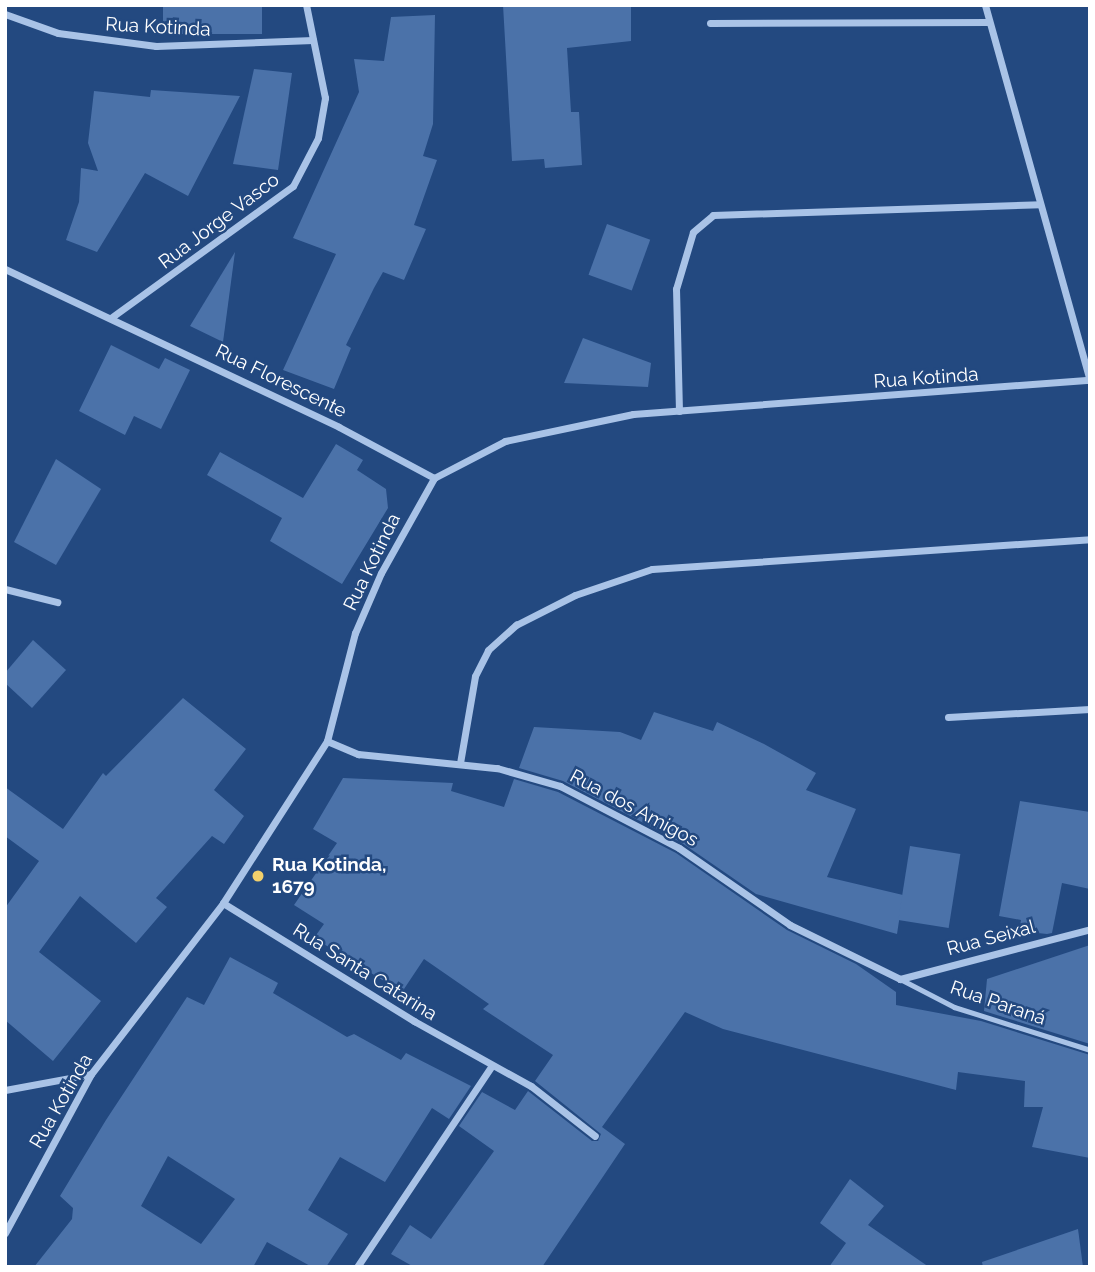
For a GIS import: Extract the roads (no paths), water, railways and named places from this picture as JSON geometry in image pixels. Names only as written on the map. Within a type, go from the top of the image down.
[{"type":"street","name":"Rua Jorge Vasco","points":[[112,317],[293,186],[318,138],[325,98],[306,5]]},
{"type":"street","points":[[985,5],[1090,380]]},
{"type":"street","name":"Rua Kotinda","points":[[5,13],[58,33],[143,45],[313,40]]},
{"type":"street","points":[[709,23],[989,22]]},
{"type":"street","points":[[679,411],[676,289],[693,232],[713,215],[1040,204]]},
{"type":"street","name":"Rua Florescente","points":[[5,269],[112,317],[434,478]]},
{"type":"street","name":"Rua Kotinda","points":[[5,1233],[91,1074],[223,904],[327,741],[355,633],[381,573],[434,478],[505,441],[633,414],[1090,380]]},
{"type":"street","points":[[460,763],[475,676],[488,650],[516,625],[575,595],[652,569],[1090,539]]},
{"type":"street","points":[[5,589],[57,602]]},
{"type":"street","points":[[948,717],[1090,709]]},
{"type":"street","name":"Rua dos Amigos","points":[[327,741],[358,754],[391,760],[460,763],[534,776],[572,792],[711,867],[790,925],[900,979]]},
{"type":"street","name":"Rua Santa Catarina","points":[[223,904],[491,1067],[531,1086],[595,1136]]},
{"type":"street","name":"Rua Seixal","points":[[900,979],[1090,929]]},
{"type":"street","points":[[357,1267],[491,1067]]},
{"type":"street","points":[[5,1090],[91,1074]]},
{"type":"lane","name":"Rua Paraná","points":[[900,979],[954,1007],[1090,1050]]},
{"type":"place","name":"Rua Kotinda, 1679","points":[[258,876]]}]
